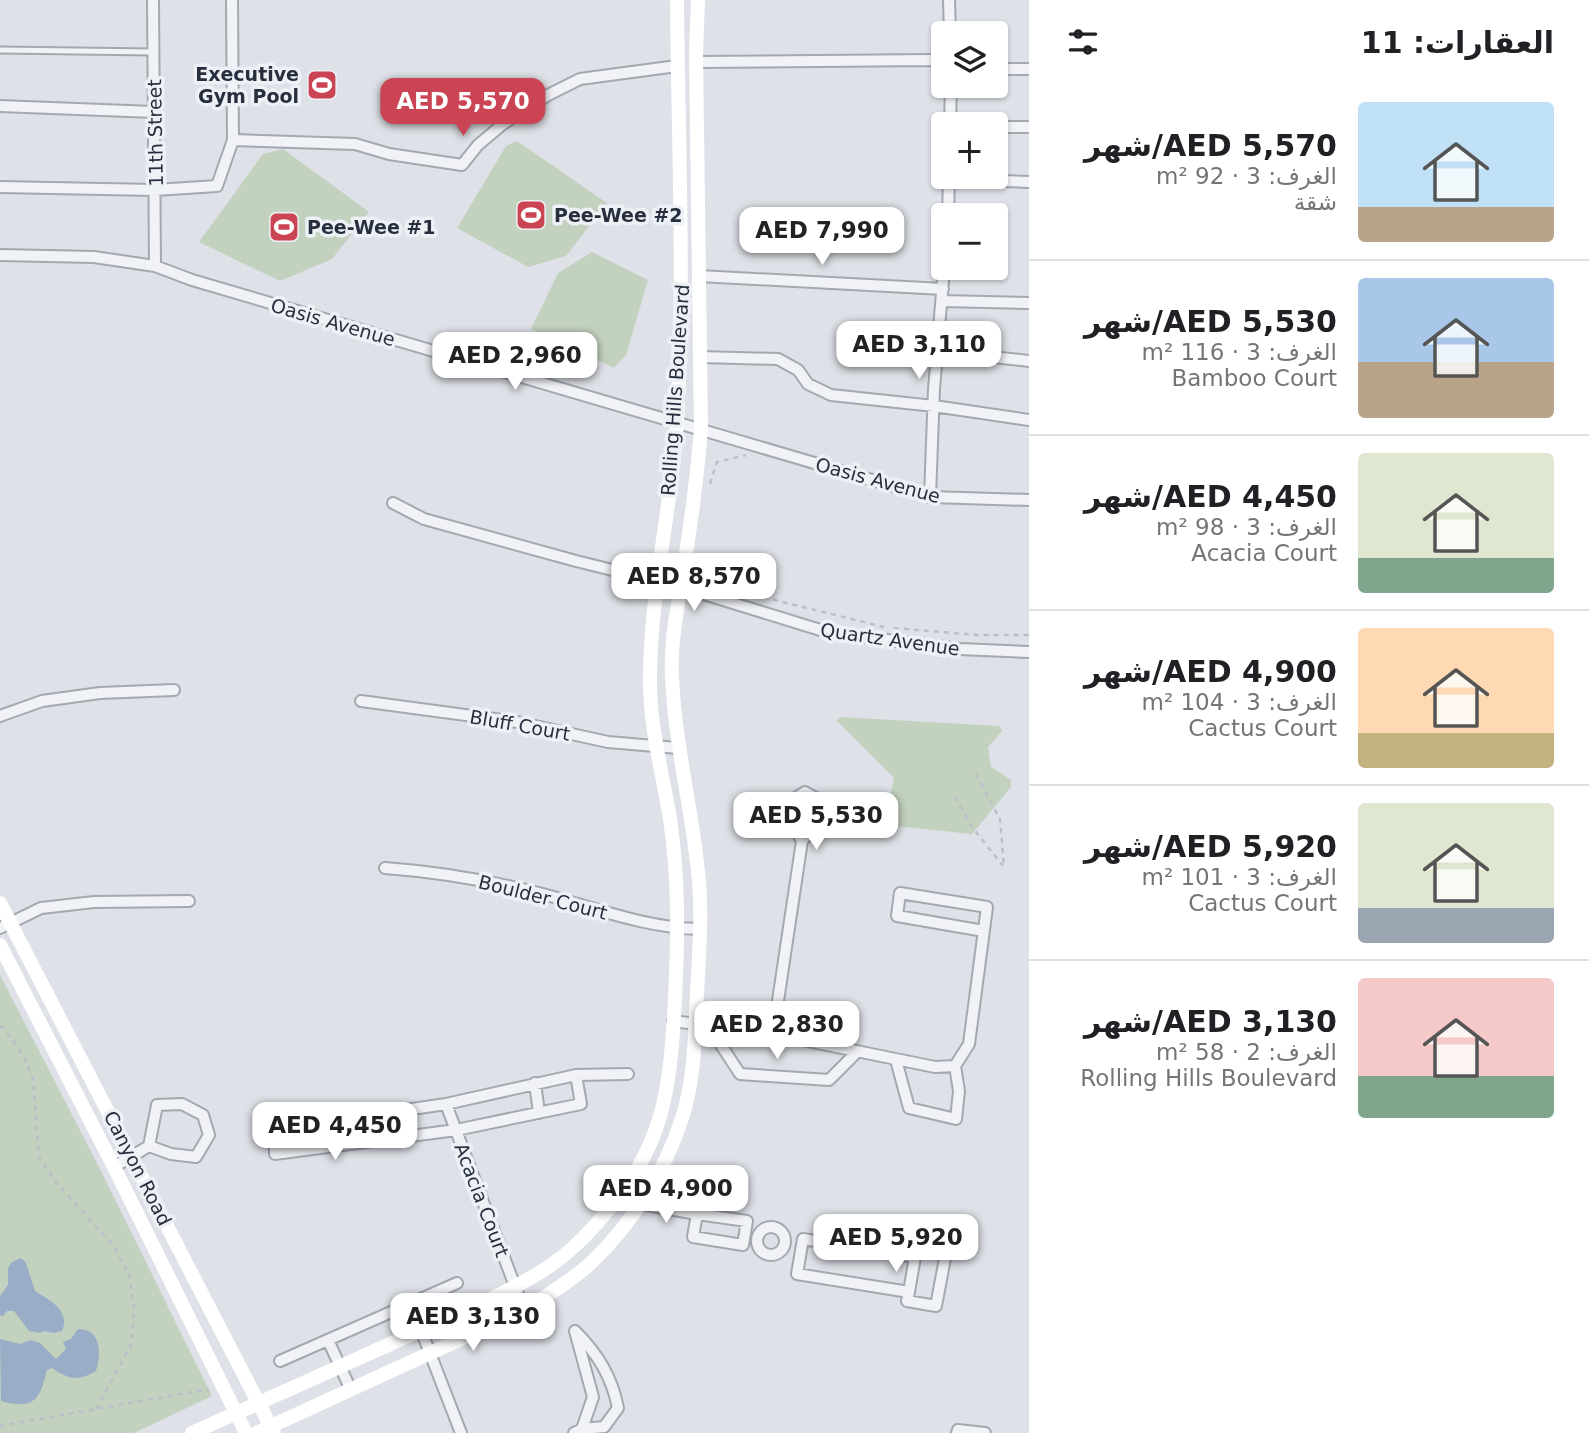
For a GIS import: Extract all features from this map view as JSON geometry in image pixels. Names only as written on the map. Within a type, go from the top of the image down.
[{"type":"main road","name":"Rolling Hills Boulevard","points":[[192,1433],[421,1330],[544,1270],[594,1226],[623,1191],[643,1157],[662,1111],[673,1021],[678,883],[670,818],[650,709],[650,672],[652,622],[674,468],[682,333],[677,0]]},
{"type":"main road","name":"Rolling Hills Boulevard","points":[[256,1433],[272,1430],[350,1388],[524,1310],[591,1262],[615,1237],[640,1204],[664,1164],[683,1117],[702,1024],[699,883],[678,748],[671,674],[674,625],[697,487],[701,430],[696,62],[698,0]]},
{"type":"main road","name":"Canyon Road","points":[[0,904],[5,925],[132,1156],[272,1430]]},
{"type":"main road","name":"Canyon Road","points":[[0,945],[246,1433]]},
{"type":"street","name":"11th Street","points":[[153,0],[155,266]]},
{"type":"street","points":[[0,187],[155,190],[217,186],[233,140],[232,0]]},
{"type":"street","points":[[949,0],[950,21]]},
{"type":"street","points":[[696,62],[931,60]]},
{"type":"street","points":[[233,140],[355,144],[388,154],[462,164],[478,145],[503,124],[548,95],[580,79],[677,66]]},
{"type":"street","points":[[1008,69],[1029,69]]},
{"type":"street","points":[[0,106],[154,112]]},
{"type":"street","points":[[1008,127],[1029,127]]},
{"type":"street","points":[[1008,181],[1029,182]]},
{"type":"street","name":"Oasis Avenue","points":[[0,255],[93,257],[155,266],[192,280],[930,497],[1029,500]]},
{"type":"street","points":[[699,276],[1029,303]]},
{"type":"street","points":[[930,497],[933,406],[943,280]]},
{"type":"street","points":[[938,351],[1029,361]]},
{"type":"street","points":[[700,357],[778,359],[798,370],[808,384],[831,395],[1029,420]]},
{"type":"street","name":"Quartz Avenue","points":[[393,503],[424,519],[681,587],[830,634],[960,649],[1029,652]]},
{"type":"street","points":[[0,715],[42,701],[100,693],[174,690]]},
{"type":"street","name":"Bluff Court","points":[[361,701],[517,722],[608,742],[678,748]]},
{"type":"street","points":[[774,1034],[802,841]]},
{"type":"street","name":"Boulder Court","points":[[385,868],[486,880],[614,915],[678,929],[700,929]]},
{"type":"street","points":[[896,1060],[909,1108],[956,1119],[959,1091],[955,1066],[970,1044],[987,907],[900,893],[897,916],[984,931]]},
{"type":"street","points":[[5,925],[41,908],[94,902],[189,901]]},
{"type":"street","points":[[673,1021],[774,1034],[935,1068],[955,1066]]},
{"type":"street","points":[[702,1024],[740,1074],[829,1080],[857,1052]]},
{"type":"street","name":"Acacia Court","points":[[576,1075],[581,1104],[456,1130],[275,1154],[275,1129],[446,1104],[576,1075],[628,1074]]},
{"type":"street","points":[[535,1083],[539,1113]]},
{"type":"street","points":[[114,1167],[149,1146],[157,1105],[182,1104],[203,1115],[209,1135],[197,1157],[171,1154],[149,1146]]},
{"type":"street","name":"Acacia Court","points":[[446,1104],[524,1310]]},
{"type":"street","points":[[640,1204],[747,1220],[743,1245],[693,1237],[697,1214]]},
{"type":"street","points":[[920,1227],[950,1232],[936,1306],[907,1301],[915,1257],[920,1227]]},
{"type":"street","points":[[767,1228],[776,1228],[784,1237],[784,1245],[775,1254],[766,1253],[759,1247],[757,1238],[767,1228]]},
{"type":"street","points":[[745,1232],[757,1238]]},
{"type":"street","points":[[909,1292],[797,1274],[801,1250],[803,1239],[915,1257]]},
{"type":"street","points":[[784,1245],[801,1250]]},
{"type":"street","points":[[280,1362],[457,1283]]},
{"type":"street","points":[[421,1330],[461,1433]]},
{"type":"street","points":[[576,1331],[593,1348],[613,1385],[618,1408],[604,1427],[578,1431],[593,1397],[576,1331]]},
{"type":"street","points":[[328,1340],[350,1388]]},
{"type":"street","points":[[957,1433],[958,1430],[985,1433]]},
{"type":"lane","points":[[0,50],[154,52]]},
{"type":"path","points":[[708,489],[717,462],[749,454]]},
{"type":"path","points":[[730,589],[886,628],[978,635],[1029,635]]},
{"type":"path","points":[[955,797],[972,827],[1004,867],[1000,819],[976,774]]},
{"type":"path","points":[[0,1026],[23,1055],[33,1079],[39,1157],[55,1181],[112,1244],[129,1274],[134,1307],[132,1343],[96,1409]]},
{"type":"path","points":[[0,1426],[223,1387]]},
{"type":"green space","name":"Pee-Wee #2","points":[[517,141],[607,203],[566,256],[528,267],[457,228],[506,146]]},
{"type":"green space","name":"Pee-Wee #1","points":[[283,149],[369,212],[332,259],[280,281],[199,242],[263,154]]},
{"type":"green space","points":[[592,252],[648,280],[626,355],[614,368],[531,329],[558,273]]},
{"type":"green space","points":[[840,717],[999,726],[1002,731],[988,747],[991,767],[1011,780],[1011,787],[972,834],[885,825],[894,778],[837,721]]},
{"type":"green space","points":[[0,975],[212,1396],[134,1433],[0,1433]]},
{"type":"water","points":[[21,1258],[26,1263],[35,1291],[53,1302],[61,1312],[64,1318],[62,1331],[29,1331],[14,1311],[0,1315],[0,1296],[8,1285],[8,1268],[12,1262]]},
{"type":"water","points":[[78,1329],[92,1333],[96,1338],[99,1357],[96,1371],[74,1378],[52,1368],[47,1370],[42,1389],[34,1400],[21,1404],[1,1401],[0,1339],[20,1344],[31,1340],[40,1343],[56,1359],[66,1349],[63,1342],[71,1339]]},
{"type":"place","name":"Executive Gym Pool","points":[[322,85]]},
{"type":"place","name":"Pee-Wee #2","points":[[531,215]]},
{"type":"place","name":"Pee-Wee #1","points":[[284,227]]}]
